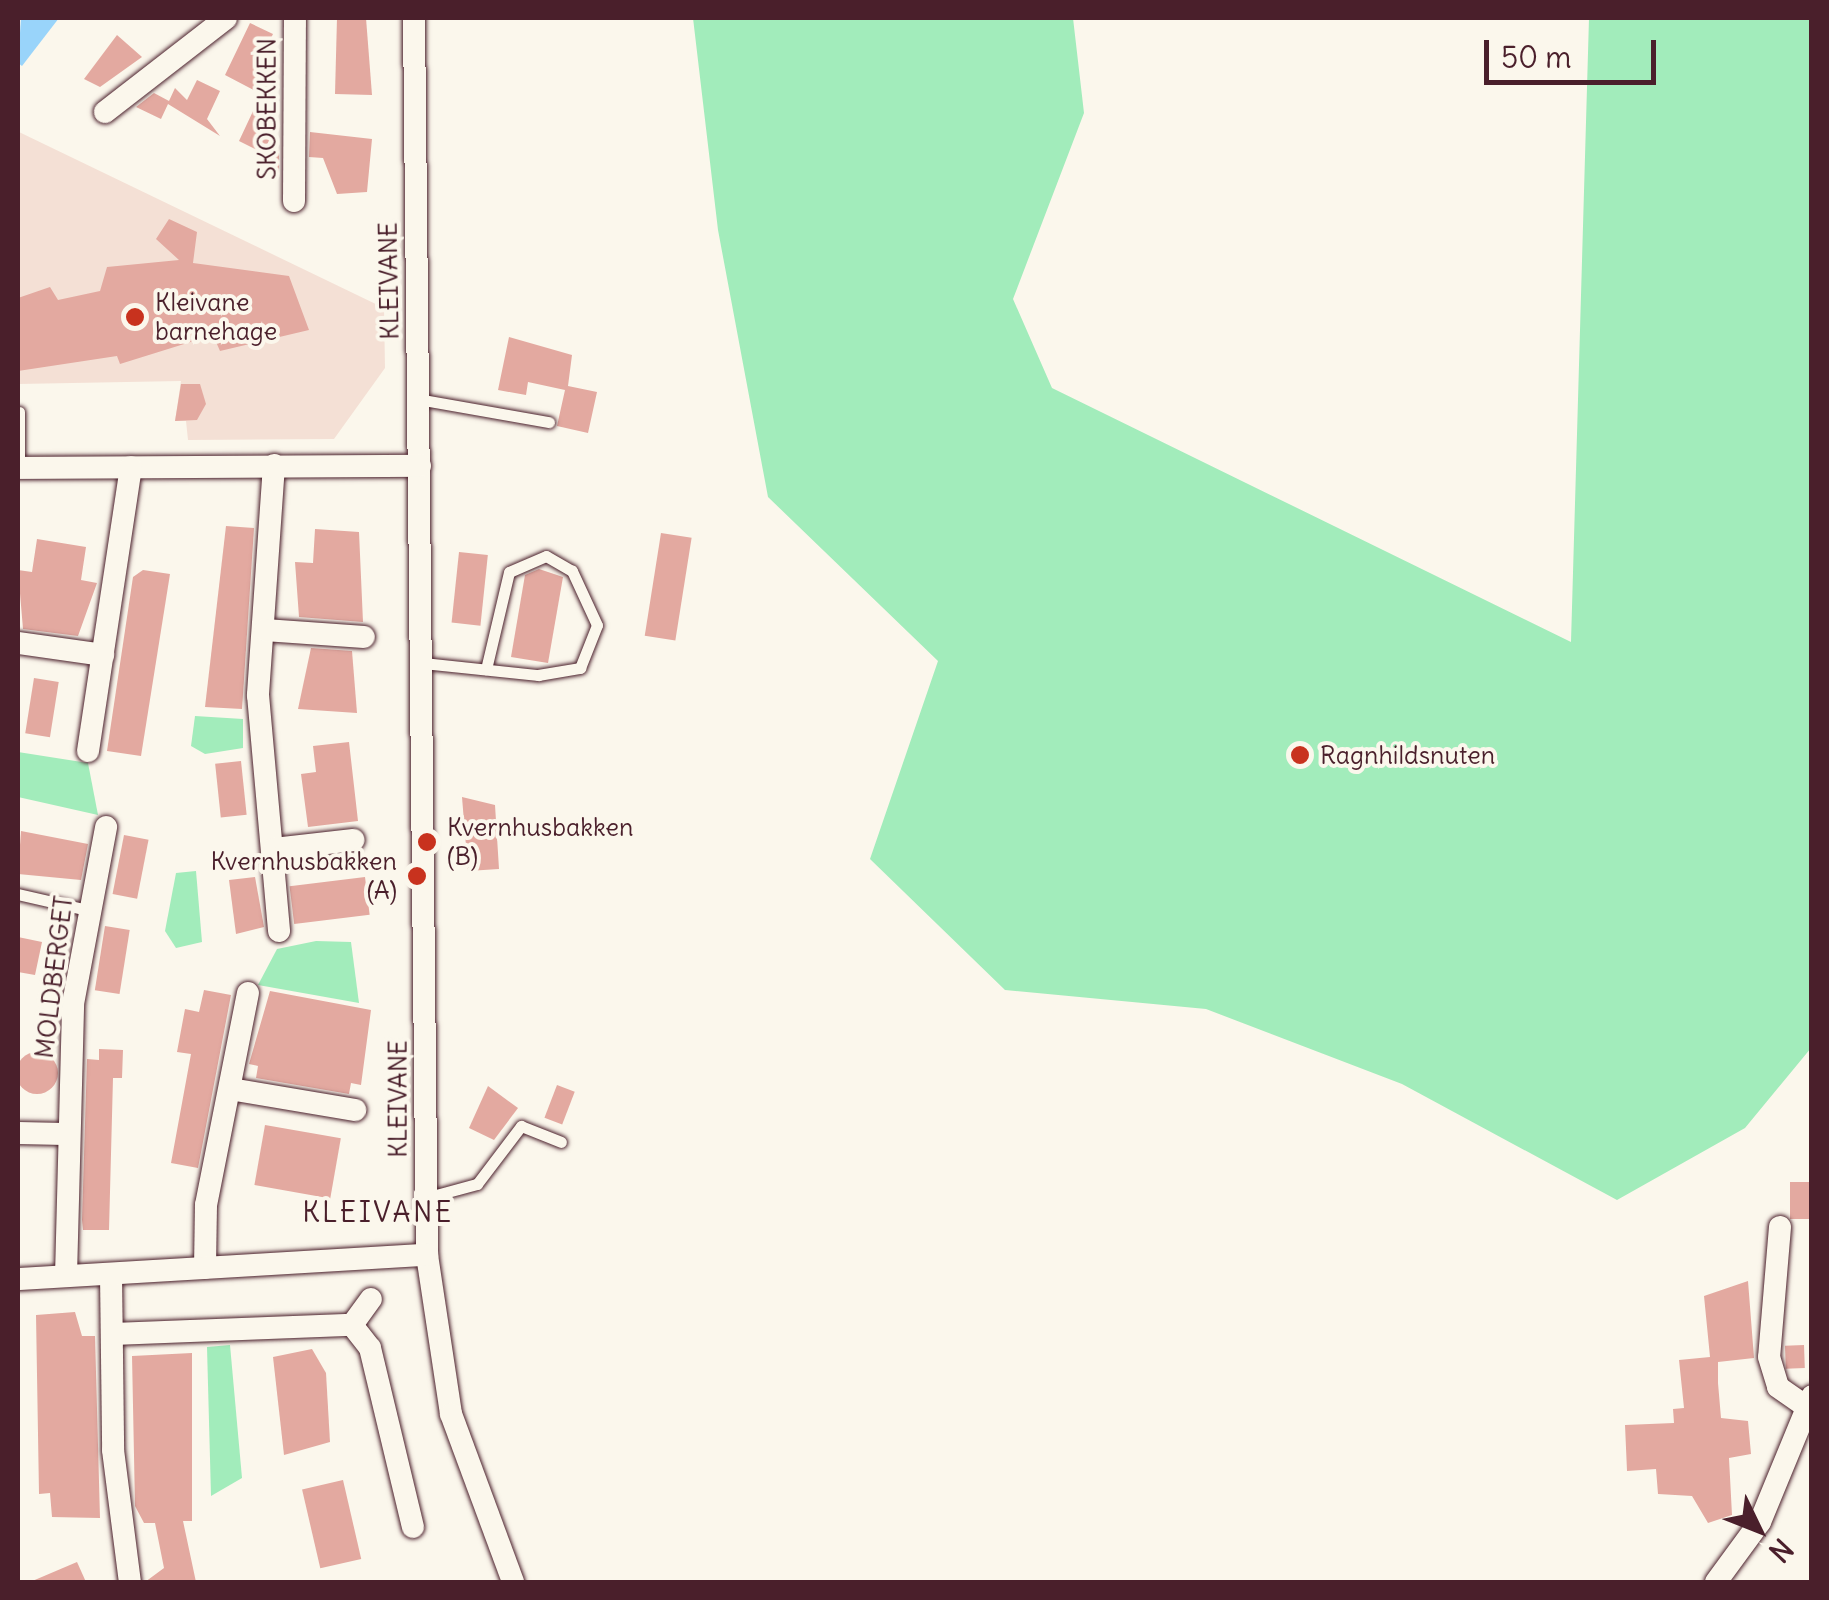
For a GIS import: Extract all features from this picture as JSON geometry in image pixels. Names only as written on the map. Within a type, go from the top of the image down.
[{"type":"street","name":"SKOBEKKEN","points":[[105,112],[226,18]]},
{"type":"street","name":"SKOBEKKEN","points":[[294,18],[294,202]]},
{"type":"street","name":"KLEIVANE","points":[[414,18],[427,1254],[451,1414],[513,1582]]},
{"type":"street","points":[[274,466],[259,734],[274,850],[279,932]]},
{"type":"street","points":[[18,468],[420,466]]},
{"type":"street","points":[[88,751],[131,467]]},
{"type":"street","points":[[265,630],[364,637]]},
{"type":"street","points":[[18,643],[103,655]]},
{"type":"street","name":"MOLDBERGET","points":[[66,1276],[66,1134],[88,910],[106,827]]},
{"type":"street","points":[[274,850],[353,840]]},
{"type":"street","points":[[206,1268],[206,1206],[248,994]]},
{"type":"street","points":[[230,1089],[356,1110]]},
{"type":"street","points":[[18,1132],[66,1134]]},
{"type":"street","points":[[1716,1582],[1760,1522],[1808,1400],[1778,1387],[1768,1357],[1780,1226]]},
{"type":"street","points":[[18,1278],[427,1254]]},
{"type":"street","points":[[111,1274],[113,1450],[130,1582]]},
{"type":"street","points":[[352,1325],[371,1299]]},
{"type":"street","points":[[113,1334],[352,1325]]},
{"type":"street","points":[[352,1325],[370,1348],[413,1527]]},
{"type":"lane","points":[[418,399],[549,422]]},
{"type":"lane","points":[[18,468],[20,412]]},
{"type":"lane","points":[[423,663],[486,669],[580,668],[596,625],[572,572],[546,556],[510,572],[486,669]]},
{"type":"lane","points":[[18,894],[88,910]]},
{"type":"lane","points":[[426,1198],[477,1184],[520,1126],[561,1142]]},
{"type":"shaded area","points":[[19,132],[384,308],[385,368],[334,439],[188,440],[186,421],[175,421],[181,381],[18,384]]},
{"type":"green space","points":[[693,18],[1073,18],[1084,113],[1013,299],[1052,388],[1571,642],[1589,18],[1811,18],[1811,1048],[1745,1128],[1617,1200],[1402,1084],[1206,1009],[1005,990],[870,859],[938,661],[768,497],[718,230]]},
{"type":"green space","points":[[195,716],[243,719],[243,748],[205,754],[191,746]]},
{"type":"green space","points":[[18,752],[88,763],[98,815],[18,797]]},
{"type":"green space","points":[[196,871],[202,942],[176,948],[165,931],[176,873]]},
{"type":"green space","points":[[316,941],[351,942],[359,1003],[258,985],[277,949]]},
{"type":"green space","points":[[230,1345],[242,1478],[211,1496],[207,1347]]},
{"type":"water","points":[[21,18],[59,18],[22,66],[18,63]]},
{"type":"building","points":[[337,18],[366,18],[372,95],[335,94]]},
{"type":"building","points":[[250,23],[273,34],[256,68],[274,69],[274,130],[263,153],[239,141],[261,94],[225,75]]},
{"type":"building","points":[[117,35],[142,57],[100,87],[84,79]]},
{"type":"building","points":[[197,80],[220,91],[207,119],[220,136],[168,104],[161,119],[136,107],[154,93],[169,101],[175,88],[187,100]]},
{"type":"building","points":[[310,132],[372,139],[367,192],[337,194],[323,158],[309,157]]},
{"type":"building","points":[[267,144],[279,150],[279,174],[257,163]]},
{"type":"building","points":[[169,219],[197,232],[193,263],[289,276],[309,330],[220,351],[213,335],[120,364],[117,356],[18,371],[18,298],[50,287],[58,300],[100,291],[107,267],[179,260],[156,239]]},
{"type":"building","points":[[509,337],[572,355],[568,386],[597,392],[588,433],[557,426],[565,390],[528,382],[526,395],[498,390]]},
{"type":"building","points":[[181,384],[200,384],[206,404],[197,420],[175,421]]},
{"type":"building","points":[[226,526],[254,528],[242,709],[205,707]]},
{"type":"building","points":[[315,529],[359,532],[363,622],[299,617],[295,562],[313,563]]},
{"type":"building","points":[[661,533],[692,538],[675,641],[645,636]]},
{"type":"building","points":[[37,539],[86,547],[81,580],[97,583],[78,636],[23,629],[18,570],[32,572]]},
{"type":"building","points":[[459,552],[488,555],[480,626],[452,623]]},
{"type":"building","points":[[539,569],[563,577],[548,663],[511,657],[525,575]]},
{"type":"building","points":[[143,570],[170,574],[141,756],[107,751],[133,577]]},
{"type":"building","points":[[311,648],[352,651],[357,713],[298,709]]},
{"type":"building","points":[[34,678],[59,682],[50,737],[25,733]]},
{"type":"building","points":[[349,742],[358,821],[308,827],[301,774],[316,772],[313,746]]},
{"type":"building","points":[[241,761],[247,815],[221,817],[215,764]]},
{"type":"building","points":[[462,797],[495,805],[499,869],[468,871]]},
{"type":"building","points":[[21,831],[88,844],[81,880],[18,874]]},
{"type":"building","points":[[124,835],[149,840],[137,899],[113,894]]},
{"type":"building","points":[[255,877],[264,927],[236,934],[229,880]]},
{"type":"building","points":[[365,877],[370,915],[294,924],[290,886]]},
{"type":"building","points":[[105,926],[130,930],[120,994],[95,990]]},
{"type":"building","points":[[18,937],[42,942],[35,975],[18,972]]},
{"type":"building","points":[[204,990],[231,995],[198,1168],[171,1163],[191,1054],[177,1052],[185,1009],[199,1012]]},
{"type":"building","points":[[270,991],[371,1010],[361,1085],[351,1083],[349,1094],[256,1078],[258,1066],[249,1064]]},
{"type":"building","points":[[99,1049],[123,1050],[122,1078],[113,1078],[109,1230],[83,1230],[87,1059],[99,1060]]},
{"type":"building","points":[[37,1052],[52,1058],[58,1073],[52,1088],[37,1094],[22,1088],[16,1073],[22,1058]]},
{"type":"building","points":[[557,1085],[575,1092],[562,1124],[544,1118]]},
{"type":"building","points":[[488,1086],[518,1108],[494,1140],[469,1128]]},
{"type":"building","points":[[265,1125],[341,1138],[330,1198],[254,1185]]},
{"type":"building","points":[[1790,1182],[1812,1182],[1812,1219],[1790,1219]]},
{"type":"building","points":[[1748,1281],[1754,1358],[1718,1362],[1718,1383],[1721,1418],[1748,1421],[1751,1454],[1729,1458],[1732,1515],[1708,1523],[1692,1496],[1658,1494],[1656,1469],[1627,1471],[1625,1425],[1674,1423],[1673,1409],[1684,1408],[1679,1360],[1710,1357],[1704,1296]]},
{"type":"building","points":[[75,1312],[82,1336],[95,1336],[100,1518],[52,1517],[50,1493],[39,1494],[36,1315]]},
{"type":"building","points":[[1804,1345],[1805,1368],[1786,1369],[1785,1346]]},
{"type":"building","points":[[312,1349],[326,1373],[330,1442],[284,1455],[273,1357]]},
{"type":"building","points":[[192,1353],[192,1521],[183,1521],[196,1582],[145,1582],[164,1568],[155,1523],[144,1523],[135,1506],[132,1356]]},
{"type":"building","points":[[343,1480],[361,1559],[320,1568],[302,1489]]},
{"type":"building","points":[[77,1562],[86,1582],[30,1582]]},
{"type":"place","name":"Kleivane barnehage","points":[[135,317]]},
{"type":"place","name":"Ragnhildsnuten","points":[[1300,755]]},
{"type":"place","name":"Kvernhusbakken (B)","points":[[427,842]]},
{"type":"place","name":"Kvernhusbakken (A)","points":[[417,876]]},
{"type":"district","name":"KLEIVANE","points":[[378,1212]]}]
